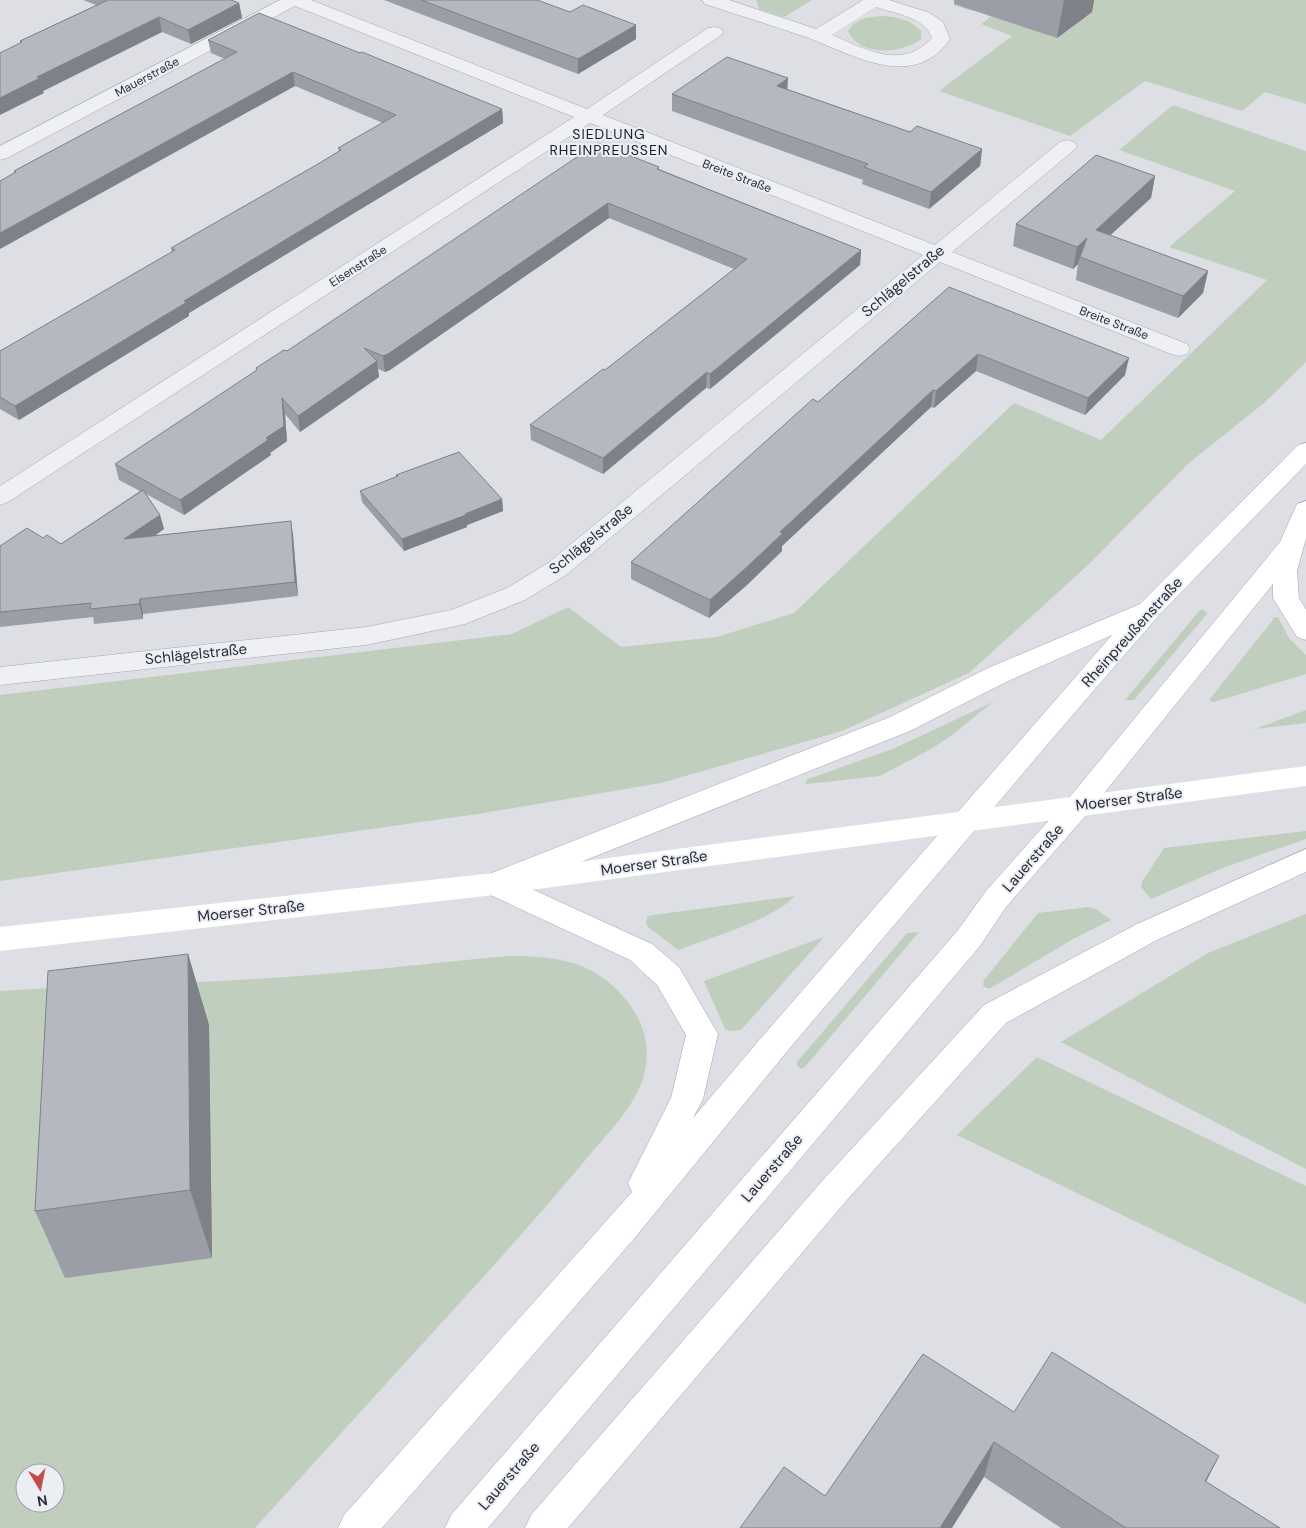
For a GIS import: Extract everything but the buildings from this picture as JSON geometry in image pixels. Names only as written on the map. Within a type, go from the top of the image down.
[{"type":"main road","name":"Rheinpreußenstraße","points":[[964,820],[1150,609],[1306,450]]},
{"type":"main road","points":[[1306,508],[1291,545],[1285,571],[1286,598],[1306,631]]},
{"type":"main road","points":[[1078,806],[1291,545]]},
{"type":"main road","points":[[494,884],[900,724],[997,676],[1150,609]]},
{"type":"main road","name":"Moerser Straße","points":[[0,939],[494,884],[1306,776]]},
{"type":"main road","name":"Lauerstraße","points":[[464,1528],[969,938],[996,899],[1078,806]]},
{"type":"main road","points":[[357,1528],[621,1228],[964,820]]},
{"type":"main road","points":[[544,1528],[834,1190],[995,1014],[1147,932],[1306,860]]},
{"type":"main road","points":[[494,884],[641,952],[668,976],[702,1034],[687,1099],[621,1228]]},
{"type":"street","name":"Breite Straße","points":[[294,0],[1179,349]]},
{"type":"street","name":"Mauerstraße","points":[[0,154],[294,0]]},
{"type":"street","points":[[711,0],[866,54],[892,61],[917,58],[932,50],[941,39],[937,26],[924,17],[874,1],[817,36]]},
{"type":"street","name":"Eisenstraße","points":[[0,497],[588,117],[714,32]]},
{"type":"street","name":"Schlägelstraße","points":[[0,676],[366,636],[456,618],[516,594],[557,569],[1067,146]]},
{"type":"green space","points":[[756,0],[812,0],[784,17],[759,9]]},
{"type":"green space","points":[[960,0],[1306,0],[1306,104],[1265,92],[1242,111],[1145,81],[1070,136],[939,91],[1012,36],[981,24],[998,11],[980,5],[972,11],[954,5]]},
{"type":"green space","points":[[882,16],[908,21],[921,31],[921,39],[903,48],[892,50],[871,49],[861,45],[848,31],[859,21]]},
{"type":"green space","points":[[1173,105],[1306,151],[1306,362],[1264,403],[1189,463],[1087,566],[969,673],[842,731],[661,783],[478,814],[0,881],[0,695],[512,634],[568,607],[621,647],[717,637],[794,613],[1014,403],[1101,440],[1267,280],[1169,247],[1235,191],[1119,150]]},
{"type":"green space","points":[[1200,610],[1204,610],[1207,614],[1134,700],[1125,700]]},
{"type":"green space","points":[[1274,617],[1278,617],[1289,638],[1306,655],[1306,674],[1214,702],[1209,700],[1272,621]]},
{"type":"green space","points":[[993,702],[952,735],[931,749],[880,776],[806,784],[806,780],[895,748]]},
{"type":"green space","points":[[1306,710],[1306,723],[1255,729]]},
{"type":"green space","points":[[1306,831],[1306,839],[1225,867],[1151,899],[1141,887],[1142,882],[1164,848]]},
{"type":"green space","points":[[795,896],[785,905],[757,920],[678,950],[648,927],[646,923],[647,917],[653,915]]},
{"type":"green space","points":[[1089,907],[1096,909],[1111,920],[1075,938],[991,988],[986,988],[983,985],[984,980],[1038,913]]},
{"type":"green space","points":[[1306,914],[1306,1169],[1061,1042],[1208,953]]},
{"type":"green space","points":[[919,932],[805,1067],[801,1069],[797,1066],[797,1062],[907,933]]},
{"type":"green space","points":[[824,937],[741,1030],[731,1031],[725,1029],[704,981]]},
{"type":"green space","points":[[508,956],[544,957],[576,964],[591,970],[618,990],[639,1020],[645,1036],[647,1052],[642,1082],[624,1114],[560,1190],[255,1528],[0,1528],[0,991],[191,983],[349,972]]},
{"type":"green space","points":[[1037,1057],[1306,1186],[1306,1304],[957,1135]]},
{"type":"district","name":"SIEDLUNG RHEINPREUSSEN","points":[[609,142]]}]
